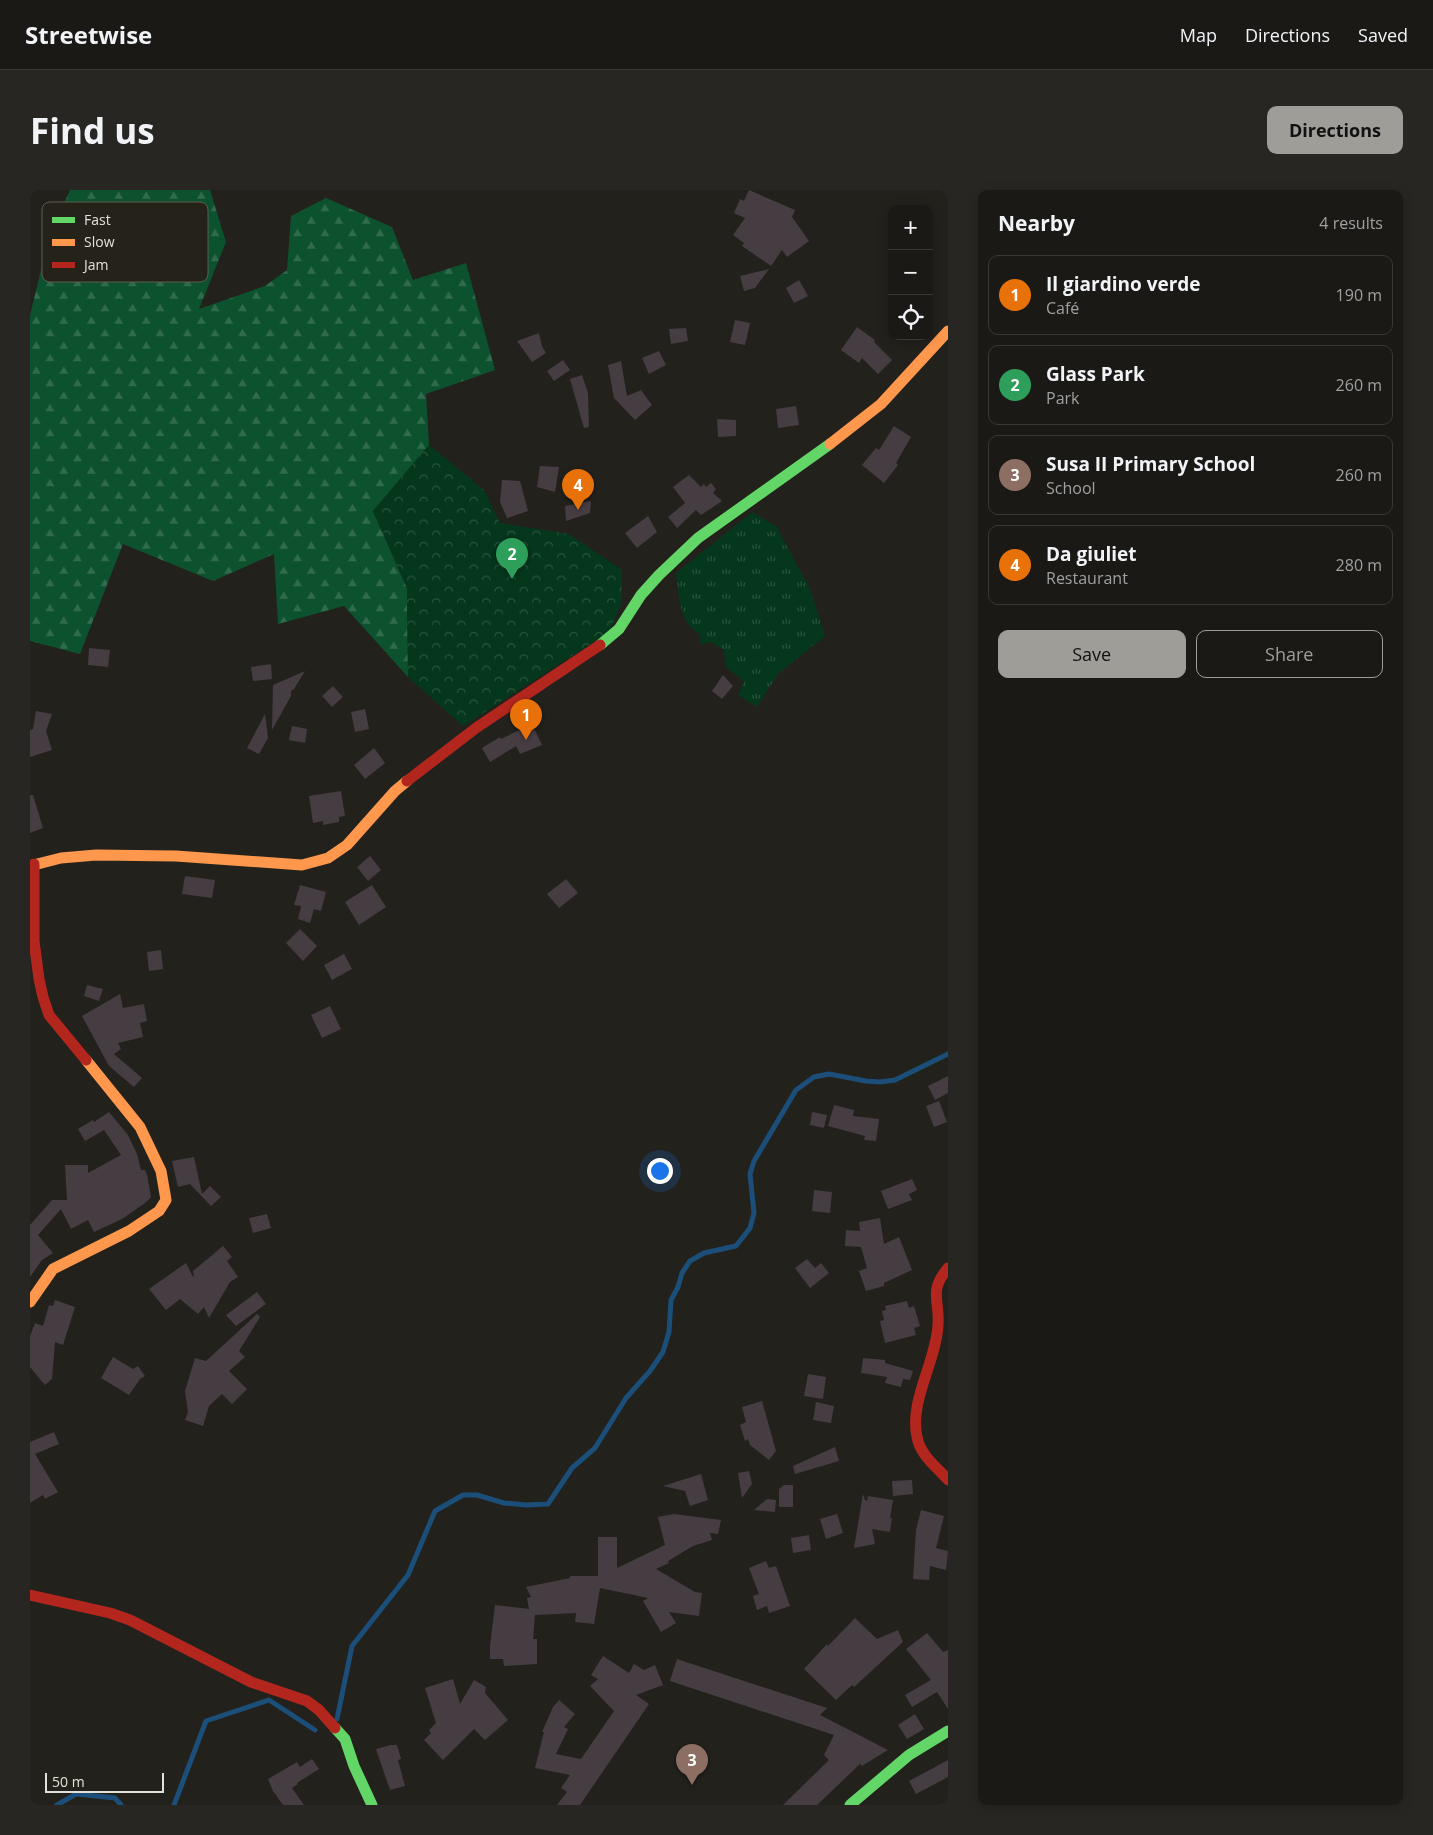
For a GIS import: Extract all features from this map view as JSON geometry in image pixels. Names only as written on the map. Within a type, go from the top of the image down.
[{"type":"street","points":[[30,1302],[53,1269],[129,1231],[159,1211],[166,1200],[161,1171],[140,1127],[49,1015],[42,997],[38,970],[32,865],[62,858],[96,855],[176,856],[302,864],[328,858],[347,845],[395,791],[432,762],[476,728],[605,642],[619,629],[641,595],[698,538],[848,431],[882,404],[948,331]]},
{"type":"street","points":[[948,1268],[938,1278],[934,1292],[939,1326],[935,1351],[917,1412],[916,1434],[919,1447],[948,1480]]},
{"type":"street","points":[[30,1595],[110,1613],[130,1620],[251,1682],[307,1701],[325,1715],[345,1739],[354,1766],[372,1805]]},
{"type":"street","points":[[850,1805],[908,1755],[948,1731]]},
{"type":"green space","points":[[70,190],[210,190],[226,242],[199,309],[265,286],[287,270],[291,216],[326,198],[392,227],[413,280],[466,263],[495,370],[426,394],[429,445],[373,511],[407,588],[408,677],[344,606],[278,624],[274,554],[213,581],[123,544],[80,654],[30,641],[30,315],[42,266],[42,282],[208,282],[208,202],[65,202]]},
{"type":"green space","points":[[429,445],[484,490],[500,523],[569,534],[622,570],[622,603],[609,632],[463,726],[408,677],[407,588],[373,511]]},
{"type":"green space","points":[[752,512],[776,526],[810,589],[825,636],[778,674],[757,707],[738,695],[744,681],[726,667],[724,650],[711,642],[701,645],[700,634],[688,623],[681,608],[676,573]]},
{"type":"building","points":[[749,190],[795,210],[792,217],[809,241],[787,257],[782,250],[771,266],[742,246],[744,243],[733,235],[745,218],[734,213],[740,199],[744,201]]},
{"type":"building","points":[[769,269],[755,288],[744,291],[740,276]]},
{"type":"building","points":[[799,280],[808,296],[794,303],[786,288]]},
{"type":"building","points":[[735,320],[750,323],[745,345],[730,342]]},
{"type":"building","points":[[857,327],[875,340],[874,342],[892,360],[878,374],[862,358],[859,363],[841,350]]},
{"type":"building","points":[[686,328],[688,341],[671,344],[669,329]]},
{"type":"building","points":[[539,333],[546,353],[532,362],[517,341]]},
{"type":"building","points":[[659,351],[666,365],[649,374],[642,358]]},
{"type":"building","points":[[563,360],[570,370],[554,381],[547,371]]},
{"type":"building","points":[[621,361],[627,396],[641,390],[652,405],[635,420],[614,398],[608,365]]},
{"type":"building","points":[[582,375],[588,393],[589,427],[584,428],[570,379]]},
{"type":"building","points":[[796,406],[799,425],[778,428],[776,409]]},
{"type":"building","points":[[717,419],[736,420],[736,436],[718,437]]},
{"type":"building","points":[[894,426],[911,437],[896,463],[898,465],[884,483],[862,465],[876,448],[879,450]]},
{"type":"building","points":[[540,466],[559,467],[555,492],[537,487]]},
{"type":"building","points":[[689,475],[701,487],[704,484],[706,487],[711,483],[716,489],[713,493],[722,501],[701,515],[696,510],[677,528],[668,517],[685,503],[673,487]]},
{"type":"building","points":[[502,480],[520,481],[528,511],[507,518],[500,502]]},
{"type":"building","points":[[591,501],[590,513],[566,521],[565,506]]},
{"type":"building","points":[[648,516],[657,532],[637,548],[625,533]]},
{"type":"building","points":[[89,648],[110,650],[108,667],[88,665]]},
{"type":"building","points":[[271,664],[272,679],[253,681],[251,667]]},
{"type":"building","points":[[305,671],[291,691],[291,696],[272,730],[273,685]]},
{"type":"building","points":[[723,675],[733,686],[722,699],[712,691]]},
{"type":"building","points":[[333,686],[343,697],[332,707],[322,696]]},
{"type":"building","points":[[365,709],[369,729],[355,732],[351,712]]},
{"type":"building","points":[[36,711],[52,714],[46,731],[52,750],[30,757],[30,730],[33,729]]},
{"type":"building","points":[[265,714],[268,738],[259,754],[247,748]]},
{"type":"building","points":[[532,724],[542,745],[520,754],[516,746],[490,762],[482,748],[500,737],[501,739]]},
{"type":"building","points":[[292,726],[307,729],[305,743],[289,740]]},
{"type":"building","points":[[374,748],[385,763],[365,779],[354,765]]},
{"type":"building","points":[[341,791],[345,816],[339,817],[339,822],[323,825],[323,821],[313,823],[309,796]]},
{"type":"building","points":[[30,795],[33,795],[43,828],[30,833]]},
{"type":"building","points":[[370,856],[381,870],[368,881],[357,867]]},
{"type":"building","points":[[185,876],[215,880],[212,898],[182,894]]},
{"type":"building","points":[[566,879],[578,893],[559,908],[547,894]]},
{"type":"building","points":[[300,885],[326,892],[321,911],[314,909],[310,923],[298,919],[301,906],[294,905]]},
{"type":"building","points":[[372,885],[386,907],[359,925],[345,902]]},
{"type":"building","points":[[300,929],[317,946],[303,961],[286,943]]},
{"type":"building","points":[[161,950],[163,969],[149,971],[147,952]]},
{"type":"building","points":[[344,954],[352,969],[332,980],[324,965]]},
{"type":"building","points":[[87,985],[103,989],[99,1001],[84,996]]},
{"type":"building","points":[[120,994],[123,1008],[144,1004],[147,1021],[140,1023],[143,1037],[118,1043],[121,1049],[114,1054],[142,1078],[134,1087],[109,1066],[82,1016]]},
{"type":"building","points":[[330,1006],[341,1029],[322,1038],[311,1015]]},
{"type":"building","points":[[948,1076],[948,1093],[935,1100],[928,1086]]},
{"type":"building","points":[[939,1101],[947,1122],[934,1127],[926,1106]]},
{"type":"building","points":[[834,1105],[854,1110],[853,1116],[879,1119],[876,1141],[864,1140],[865,1136],[828,1126]]},
{"type":"building","points":[[109,1112],[128,1135],[137,1154],[141,1170],[145,1170],[147,1175],[151,1197],[122,1219],[94,1232],[88,1220],[71,1229],[61,1209],[38,1235],[53,1253],[42,1260],[30,1277],[30,1225],[52,1200],[67,1200],[65,1165],[88,1165],[88,1173],[121,1155],[104,1130],[85,1141],[78,1129],[93,1120],[94,1122]]},
{"type":"building","points":[[812,1112],[827,1115],[824,1128],[810,1125]]},
{"type":"building","points":[[194,1157],[202,1194],[210,1186],[221,1197],[211,1206],[190,1184],[178,1187],[172,1161]]},
{"type":"building","points":[[912,1179],[917,1190],[909,1194],[912,1200],[888,1209],[881,1191]]},
{"type":"building","points":[[814,1190],[832,1192],[830,1213],[812,1211]]},
{"type":"building","points":[[267,1214],[271,1228],[253,1233],[249,1218]]},
{"type":"building","points":[[880,1218],[884,1244],[899,1237],[912,1270],[884,1283],[884,1286],[866,1291],[859,1271],[867,1268],[861,1247],[845,1246],[846,1230],[860,1231],[859,1222]]},
{"type":"building","points":[[223,1246],[232,1257],[227,1261],[238,1277],[230,1282],[209,1318],[204,1307],[198,1314],[180,1299],[166,1310],[149,1289],[186,1263],[193,1277],[193,1271]]},
{"type":"building","points":[[807,1259],[815,1268],[821,1263],[829,1273],[810,1288],[795,1268]]},
{"type":"building","points":[[257,1292],[266,1304],[236,1326],[226,1315]]},
{"type":"building","points":[[55,1300],[75,1307],[63,1345],[55,1342],[52,1379],[45,1385],[30,1367],[30,1336],[35,1323],[43,1326],[49,1305],[53,1306]]},
{"type":"building","points":[[907,1301],[909,1308],[914,1306],[920,1326],[914,1328],[916,1335],[885,1343],[880,1321],[884,1320],[882,1311],[886,1310],[885,1306]]},
{"type":"building","points":[[257,1314],[260,1317],[239,1351],[245,1357],[229,1371],[247,1389],[232,1404],[222,1394],[209,1406],[203,1426],[185,1420],[188,1412],[185,1391],[195,1358],[206,1361]]},
{"type":"building","points":[[113,1357],[133,1369],[138,1366],[145,1376],[140,1379],[129,1395],[101,1378]]},
{"type":"building","points":[[863,1358],[885,1360],[885,1363],[913,1371],[910,1380],[903,1379],[901,1387],[885,1383],[887,1377],[861,1373]]},
{"type":"building","points":[[808,1374],[826,1377],[823,1399],[804,1396]]},
{"type":"building","points":[[762,1401],[776,1451],[769,1460],[750,1445],[748,1439],[745,1441],[740,1425],[746,1422],[742,1407]]},
{"type":"building","points":[[816,1402],[834,1406],[831,1423],[813,1420]]},
{"type":"building","points":[[54,1432],[59,1444],[35,1454],[58,1492],[45,1499],[43,1495],[30,1503],[30,1442]]},
{"type":"building","points":[[835,1447],[839,1461],[795,1474],[793,1466]]},
{"type":"building","points":[[749,1471],[752,1484],[742,1498],[738,1473]]},
{"type":"building","points":[[701,1474],[708,1500],[690,1506],[685,1491],[663,1486]]},
{"type":"building","points":[[912,1480],[913,1494],[893,1496],[892,1481]]},
{"type":"building","points":[[784,1485],[793,1485],[793,1507],[779,1507],[779,1489]]},
{"type":"building","points":[[863,1494],[867,1501],[868,1496],[893,1500],[890,1532],[872,1529],[875,1544],[854,1548]]},
{"type":"building","points":[[767,1499],[776,1500],[775,1512],[754,1510]]},
{"type":"building","points":[[921,1510],[944,1516],[936,1548],[948,1551],[946,1570],[930,1566],[929,1580],[913,1579],[916,1530]]},
{"type":"building","points":[[674,1514],[721,1520],[718,1534],[710,1533],[712,1540],[693,1546],[668,1561],[669,1563],[656,1569],[695,1592],[702,1593],[699,1616],[669,1612],[676,1623],[661,1632],[643,1601],[648,1598],[600,1588],[594,1624],[575,1622],[576,1613],[535,1615],[533,1639],[537,1639],[537,1664],[504,1666],[503,1659],[490,1659],[495,1605],[529,1609],[527,1598],[531,1597],[526,1587],[570,1578],[570,1576],[598,1576],[598,1537],[617,1537],[617,1568],[665,1545],[658,1517]]},
{"type":"building","points":[[837,1514],[843,1533],[826,1539],[820,1519]]},
{"type":"building","points":[[809,1535],[811,1550],[793,1553],[791,1538]]},
{"type":"building","points":[[766,1561],[769,1568],[776,1566],[790,1606],[769,1613],[767,1606],[757,1610],[753,1596],[759,1594],[749,1568]]},
{"type":"building","points":[[855,1618],[877,1639],[898,1630],[903,1642],[854,1687],[852,1685],[836,1700],[804,1669]]},
{"type":"building","points":[[927,1633],[943,1652],[948,1650],[948,1709],[937,1692],[912,1707],[905,1695],[931,1680],[906,1649]]},
{"type":"building","points":[[603,1656],[629,1673],[634,1664],[644,1670],[655,1665],[663,1685],[636,1695],[649,1704],[580,1805],[557,1805],[567,1792],[561,1788],[570,1775],[535,1768],[544,1732],[542,1732],[553,1707],[559,1700],[575,1714],[564,1727],[568,1729],[556,1754],[581,1759],[614,1711],[590,1686],[598,1679],[591,1675]]},
{"type":"building","points":[[677,1659],[827,1708],[820,1715],[888,1750],[862,1766],[860,1764],[817,1805],[783,1805],[829,1760],[824,1755],[834,1735],[670,1681]]},
{"type":"building","points":[[453,1679],[460,1704],[474,1680],[486,1687],[485,1693],[508,1720],[485,1740],[474,1729],[443,1760],[424,1740],[431,1733],[429,1730],[436,1723],[425,1688]]},
{"type":"building","points":[[915,1714],[924,1729],[907,1739],[898,1725]]},
{"type":"building","points":[[397,1745],[401,1759],[398,1760],[405,1786],[390,1790],[376,1749]]},
{"type":"building","points":[[312,1759],[319,1769],[292,1788],[304,1805],[283,1805],[273,1791],[268,1779],[297,1762],[300,1767]]},
{"type":"building","points":[[948,1760],[948,1777],[916,1794],[909,1781]]},
{"type":"waterway","points":[[337,1719],[352,1646],[408,1575],[435,1511],[463,1495],[477,1495],[504,1503],[548,1504],[572,1468],[595,1448],[626,1398],[650,1371],[663,1352],[669,1332],[671,1300],[678,1287],[682,1273],[690,1261],[704,1253],[736,1246],[750,1228],[754,1213],[750,1174],[754,1161],[796,1090],[814,1077],[829,1074],[866,1081],[895,1080],[948,1054]]},
{"type":"waterway","points":[[174,1805],[206,1721],[269,1700],[315,1730]]},
{"type":"waterway","points":[[57,1805],[76,1794],[115,1798],[121,1805]]},
{"type":"traffic: fast","points":[[600,645],[619,629],[641,595],[659,575],[698,538],[830,444]]},
{"type":"traffic: fast","points":[[335,1728],[345,1739],[354,1766],[372,1805]]},
{"type":"traffic: fast","points":[[850,1805],[909,1755],[948,1731]]},
{"type":"traffic: slow","points":[[830,444],[881,404],[948,331]]},
{"type":"traffic: slow","points":[[30,866],[61,858],[96,855],[176,856],[302,865],[328,858],[347,845],[395,791],[407,781]]},
{"type":"traffic: slow","points":[[30,1302],[53,1269],[129,1231],[159,1211],[166,1200],[161,1171],[140,1127],[86,1060]]},
{"type":"traffic: jam","points":[[407,781],[476,728],[600,645]]},
{"type":"traffic: jam","points":[[34,864],[34,941],[43,997],[49,1015],[86,1060]]},
{"type":"traffic: jam","points":[[948,1268],[938,1283],[936,1296],[938,1316],[936,1339],[920,1395],[916,1423],[917,1437],[922,1449],[929,1460],[948,1480]]},
{"type":"traffic: jam","points":[[30,1595],[110,1613],[130,1620],[251,1682],[307,1701],[319,1710],[335,1728]]},
{"type":"place","name":"Da giuliet","points":[[578,510]]},
{"type":"place","name":"Glass Park","points":[[512,579]]},
{"type":"place","name":"Il giardino verde","points":[[526,740]]},
{"type":"place","name":"Susa II Primary School","points":[[692,1785]]}]
